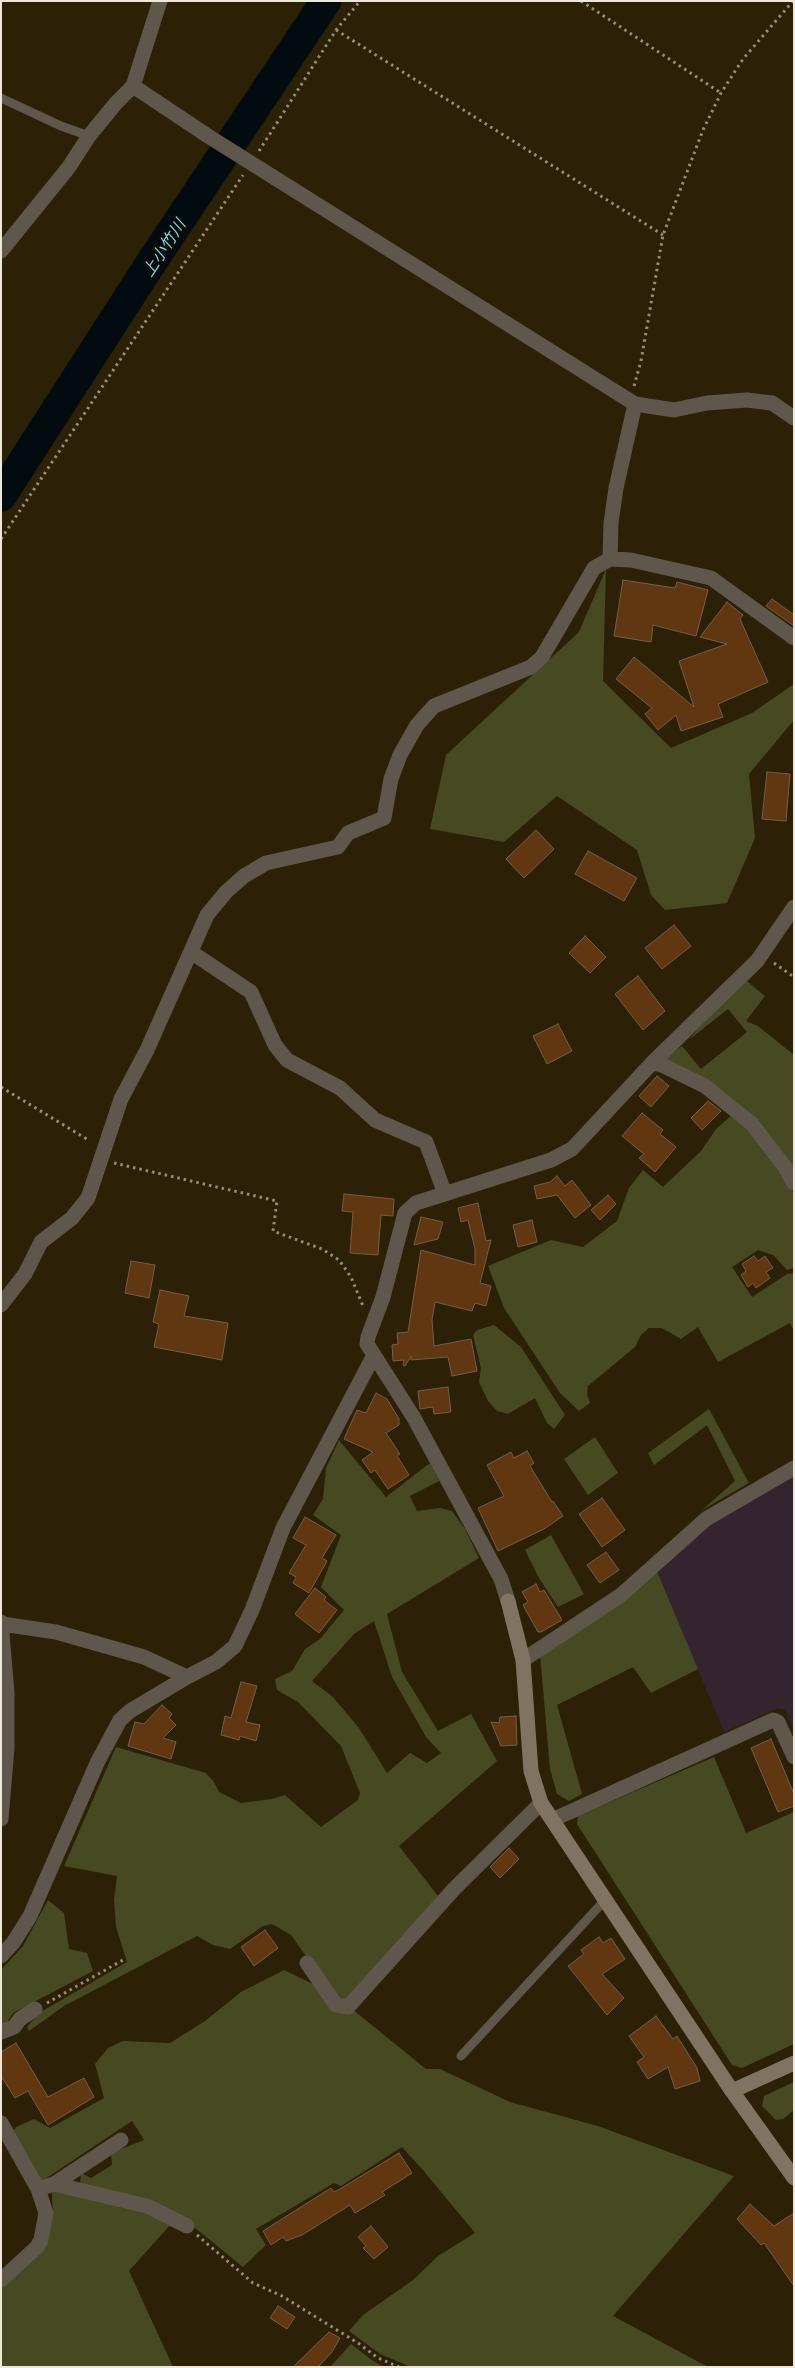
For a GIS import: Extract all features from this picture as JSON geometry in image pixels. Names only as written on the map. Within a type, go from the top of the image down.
[{"type":"street","points":[[1,251],[69,167],[89,136],[116,103],[133,86],[160,1]]},
{"type":"street","points":[[133,86],[208,136],[632,402],[674,410],[707,403],[747,400],[772,403],[794,418]]},
{"type":"street","points":[[610,559],[611,523],[632,402]]},
{"type":"street","points":[[1,1305],[25,1274],[41,1242],[72,1218],[88,1198],[121,1098],[147,1050],[164,1007],[207,915],[226,892],[244,876],[266,863],[338,847],[348,833],[384,818],[391,779],[400,755],[417,725],[434,706],[531,667],[542,657],[594,568],[610,559],[631,560],[711,578],[794,638]]},
{"type":"street","points":[[794,907],[762,955],[652,1063],[565,1154],[552,1160],[416,1203],[406,1213],[383,1297],[367,1344],[414,1418],[501,1579],[523,1660],[531,1771],[541,1803],[732,2091],[794,2178]]},
{"type":"street","points":[[191,952],[251,992],[275,1045],[287,1060],[340,1088],[375,1120],[426,1142],[445,1194]]},
{"type":"street","points":[[652,1063],[662,1065],[705,1086],[752,1124],[781,1161],[794,1183]]},
{"type":"street","points":[[1,1956],[13,1943],[30,1916],[98,1761],[120,1720],[130,1711],[216,1662],[234,1646],[252,1610],[283,1528],[374,1356]]},
{"type":"street","points":[[523,1660],[620,1595],[706,1518],[794,1468]]},
{"type":"street","points":[[1,1819],[7,1748],[7,1693],[2,1623],[56,1632],[144,1657],[187,1677]]},
{"type":"street","points":[[552,1820],[773,1720],[778,1722],[794,1757]]},
{"type":"street","points":[[306,1963],[336,2005],[348,2007],[454,1889],[541,1803]]},
{"type":"street","points":[[1,2032],[14,2027],[20,2019],[35,2009]]},
{"type":"street","points":[[732,2091],[794,2063]]},
{"type":"street","points":[[1,2123],[38,2189],[46,2213],[41,2240],[37,2247],[1,2280]]},
{"type":"street","points":[[38,2189],[54,2184],[121,2140]]},
{"type":"street","points":[[54,2184],[147,2206],[187,2226]]},
{"type":"lane","points":[[1,98],[61,126],[89,136]]},
{"type":"lane","points":[[461,2056],[605,1900]]},
{"type":"path","points":[[1,539],[252,163],[336,30],[360,1]]},
{"type":"path","points":[[581,1],[721,92]]},
{"type":"path","points":[[632,402],[663,236],[703,130],[721,92],[743,59],[793,1]]},
{"type":"path","points":[[336,30],[663,236]]},
{"type":"path","points":[[762,955],[794,977]]},
{"type":"path","points":[[1,1087],[103,1156],[276,1200],[273,1231],[322,1250],[339,1260],[350,1277],[372,1327]]},
{"type":"path","points":[[35,2009],[123,1960]]},
{"type":"path","points":[[187,2226],[254,2283],[282,2296],[358,2343],[378,2358],[399,2367]]},
{"type":"shaded area","points":[[794,1473],[794,1730],[785,1710],[778,1708],[724,1732],[656,1569],[710,1522]]},
{"type":"green space","points":[[606,569],[603,681],[671,748],[752,713],[794,684],[794,720],[749,774],[755,838],[727,903],[665,910],[651,895],[637,850],[557,796],[504,842],[430,829],[446,755],[579,632]]},
{"type":"green space","points":[[747,981],[765,996],[746,1021],[758,1026],[794,1055],[794,1176],[781,1154],[664,1059],[682,1046],[701,1069],[747,1032],[728,1009],[690,1039]]},
{"type":"green space","points":[[732,1115],[750,1128],[783,1169],[794,1195],[794,1268],[787,1270],[773,1255],[758,1250],[732,1267],[752,1297],[787,1274],[794,1273],[794,1331],[790,1323],[718,1362],[698,1327],[681,1339],[662,1328],[649,1328],[641,1335],[635,1347],[588,1386],[587,1394],[590,1403],[579,1411],[560,1393],[504,1308],[488,1266],[551,1240],[583,1247],[617,1221],[629,1188],[643,1170],[663,1187],[701,1151],[716,1129]]},
{"type":"green space","points":[[494,1325],[521,1347],[565,1415],[554,1429],[547,1423],[535,1398],[508,1414],[497,1411],[488,1401],[479,1382],[481,1368],[473,1335],[477,1330]]},
{"type":"green space","points":[[709,1409],[749,1483],[702,1510],[735,1481],[707,1425],[654,1465],[648,1453]]},
{"type":"green space","points":[[595,1437],[618,1473],[588,1495],[564,1459]]},
{"type":"green space","points":[[339,1440],[386,1497],[430,1463],[439,1481],[410,1496],[417,1511],[440,1508],[452,1511],[465,1529],[479,1558],[387,1614],[402,1672],[438,1731],[471,1714],[497,1761],[399,1846],[438,1896],[348,2002],[338,2002],[291,1935],[272,1924],[263,1926],[230,1949],[213,1945],[197,1936],[64,2006],[29,2031],[27,2027],[39,2013],[127,1962],[116,1927],[114,1900],[117,1876],[64,1866],[116,1747],[206,1773],[214,1782],[219,1792],[241,1803],[272,1799],[285,1795],[321,1827],[358,1800],[360,1793],[341,1746],[298,1702],[277,1690],[275,1679],[292,1671],[305,1649],[320,1639],[344,1610],[321,1587],[341,1535],[313,1515],[323,1499],[326,1468]],"holes":[[[374,1621],[392,1677],[426,1737],[441,1753],[427,1763],[410,1753],[387,1773],[359,1728],[333,1697],[312,1681],[354,1634]]]},
{"type":"green space","points":[[551,1535],[584,1594],[558,1607],[539,1578],[525,1550]]},
{"type":"green space","points":[[656,1569],[698,1669],[651,1693],[633,1667],[557,1705],[582,1794],[569,1801],[557,1794],[550,1769],[540,1654]]},
{"type":"green space","points":[[714,1757],[746,1833],[794,1812],[794,2044],[742,2068],[732,2065],[577,1824],[578,1816]]},
{"type":"green space","points":[[48,1900],[64,1913],[69,1949],[87,1953],[93,1971],[13,2013],[6,2024],[1,2026],[1,1970],[23,1946]]},
{"type":"green space","points":[[284,1970],[319,1987],[352,2009],[426,2069],[440,2069],[510,2102],[598,2126],[734,2176],[613,2316],[708,2367],[411,2367],[380,2354],[349,2331],[363,2315],[413,2280],[438,2256],[475,2233],[402,2147],[341,2186],[334,2183],[256,2229],[266,2245],[243,2267],[188,2222],[80,2185],[81,2173],[91,2178],[112,2165],[111,2153],[144,2140],[132,2121],[42,2181],[38,2180],[12,2132],[16,2127],[34,2119],[50,2128],[104,2098],[95,2064],[108,2048],[123,2041],[170,2043],[205,2021],[241,1992]]},
{"type":"green space","points":[[794,2082],[794,2110],[783,2119],[776,2120],[762,2106],[764,2096]]},
{"type":"green space","points":[[52,2191],[145,2210],[171,2224],[129,2271],[173,2367],[1,2367],[1,2287],[53,2217]]},
{"type":"green space","points":[[351,2344],[373,2361],[384,2367],[330,2367]]},
{"type":"building","points":[[623,580],[675,588],[677,582],[708,590],[696,636],[653,625],[651,642],[614,636]]},
{"type":"building","points":[[772,599],[794,615],[794,626],[766,606]]},
{"type":"building","points":[[727,602],[743,615],[740,619],[768,682],[718,704],[723,717],[681,731],[676,715],[658,730],[645,714],[652,708],[616,679],[634,657],[694,707],[679,661],[727,644],[700,637]]},
{"type":"building","points":[[767,772],[790,774],[786,821],[762,819]]},
{"type":"building","points":[[536,830],[554,849],[524,878],[506,859]]},
{"type":"building","points":[[588,851],[637,878],[624,901],[575,874]]},
{"type":"building","points":[[674,925],[691,946],[662,969],[645,948]]},
{"type":"building","points":[[585,936],[606,957],[590,973],[569,953]]},
{"type":"building","points":[[638,976],[665,1011],[643,1030],[615,994]]},
{"type":"building","points":[[558,1024],[572,1051],[547,1064],[533,1036]]},
{"type":"building","points":[[657,1076],[669,1086],[651,1107],[639,1096]]},
{"type":"building","points":[[708,1101],[721,1111],[702,1130],[691,1118]]},
{"type":"building","points":[[642,1113],[663,1130],[660,1134],[676,1147],[655,1172],[639,1158],[644,1154],[622,1136]]},
{"type":"building","points":[[557,1176],[565,1186],[572,1180],[591,1205],[575,1218],[557,1195],[537,1199],[534,1186],[550,1182]]},
{"type":"building","points":[[344,1194],[394,1199],[393,1216],[381,1215],[378,1255],[350,1253],[353,1212],[342,1211]]},
{"type":"building","points":[[608,1195],[616,1204],[600,1220],[591,1210]]},
{"type":"building","points":[[478,1203],[486,1241],[491,1240],[480,1283],[491,1286],[486,1306],[475,1303],[472,1311],[435,1302],[432,1320],[434,1346],[471,1339],[477,1371],[452,1376],[448,1357],[411,1360],[411,1356],[405,1366],[403,1365],[404,1360],[393,1361],[392,1345],[398,1344],[397,1333],[408,1332],[421,1250],[475,1265],[475,1249],[468,1220],[461,1222],[458,1208]]},
{"type":"building","points":[[421,1217],[443,1222],[438,1239],[414,1245]]},
{"type":"building","points":[[532,1220],[537,1242],[518,1247],[513,1225]]},
{"type":"building","points":[[754,1256],[758,1261],[765,1256],[773,1268],[766,1272],[770,1278],[756,1288],[753,1283],[748,1287],[741,1275],[746,1271],[742,1264]]},
{"type":"building","points":[[131,1261],[155,1265],[149,1298],[125,1293]]},
{"type":"building","points":[[160,1290],[189,1296],[184,1316],[228,1323],[222,1360],[154,1347],[159,1324],[153,1322]]},
{"type":"building","points":[[448,1387],[451,1412],[434,1414],[433,1407],[420,1409],[418,1391]]},
{"type":"building","points":[[376,1393],[387,1399],[399,1419],[399,1425],[386,1433],[400,1454],[397,1456],[409,1475],[388,1489],[375,1470],[371,1473],[362,1460],[373,1452],[344,1439],[357,1410],[366,1413]]},
{"type":"building","points":[[527,1451],[534,1463],[530,1466],[563,1516],[544,1529],[498,1551],[478,1508],[504,1496],[487,1465],[511,1452],[514,1458]]},
{"type":"building","points":[[602,1498],[625,1530],[602,1547],[579,1514]]},
{"type":"building","points":[[305,1517],[336,1535],[322,1558],[327,1561],[309,1593],[293,1583],[296,1577],[289,1573],[306,1545],[293,1538]]},
{"type":"building","points":[[606,1552],[619,1570],[600,1583],[587,1565]]},
{"type":"building","points":[[536,1584],[540,1592],[544,1590],[562,1620],[541,1632],[538,1632],[523,1605],[528,1602],[522,1592]]},
{"type":"building","points":[[315,1588],[326,1597],[324,1600],[337,1610],[319,1633],[295,1614]]},
{"type":"building","points":[[241,1682],[257,1686],[246,1722],[260,1725],[256,1741],[240,1736],[239,1740],[221,1735],[225,1716],[231,1718]]},
{"type":"building","points":[[162,1705],[172,1714],[169,1718],[176,1725],[163,1738],[176,1742],[171,1759],[128,1746],[135,1722],[144,1724]]},
{"type":"building","points":[[516,1716],[517,1745],[501,1746],[491,1722],[499,1723],[500,1717]]},
{"type":"building","points":[[771,1739],[794,1794],[794,1806],[778,1812],[751,1748]]},
{"type":"building","points":[[509,1848],[519,1859],[500,1878],[490,1867]]},
{"type":"building","points":[[265,1930],[278,1948],[254,1966],[241,1947]]},
{"type":"building","points":[[599,1937],[603,1943],[611,1938],[625,1959],[602,1974],[624,1998],[607,2015],[568,1966],[584,1954],[581,1950]]},
{"type":"building","points":[[656,2016],[673,2039],[677,2036],[697,2068],[700,2081],[675,2089],[668,2067],[648,2079],[637,2062],[644,2057],[629,2036]]},
{"type":"building","points":[[16,2043],[48,2097],[84,2078],[94,2097],[48,2125],[28,2091],[15,2098],[1,2076],[1,2052]]},
{"type":"building","points":[[399,2153],[412,2173],[382,2192],[385,2195],[355,2213],[350,2205],[302,2235],[286,2241],[283,2237],[271,2245],[263,2231],[331,2188],[334,2192],[340,2189]]},
{"type":"building","points":[[750,2204],[774,2226],[794,2213],[794,2286],[764,2243],[761,2245],[737,2219]]},
{"type":"building","points":[[371,2226],[388,2247],[374,2259],[363,2248],[366,2246],[358,2237]]},
{"type":"building","points":[[278,2306],[295,2317],[287,2329],[270,2318]]},
{"type":"building","points":[[329,2332],[340,2338],[332,2352],[318,2367],[293,2367]]},
{"type":"waterway","name":"上小竹川","points":[[1,496],[149,266],[326,1]]}]
